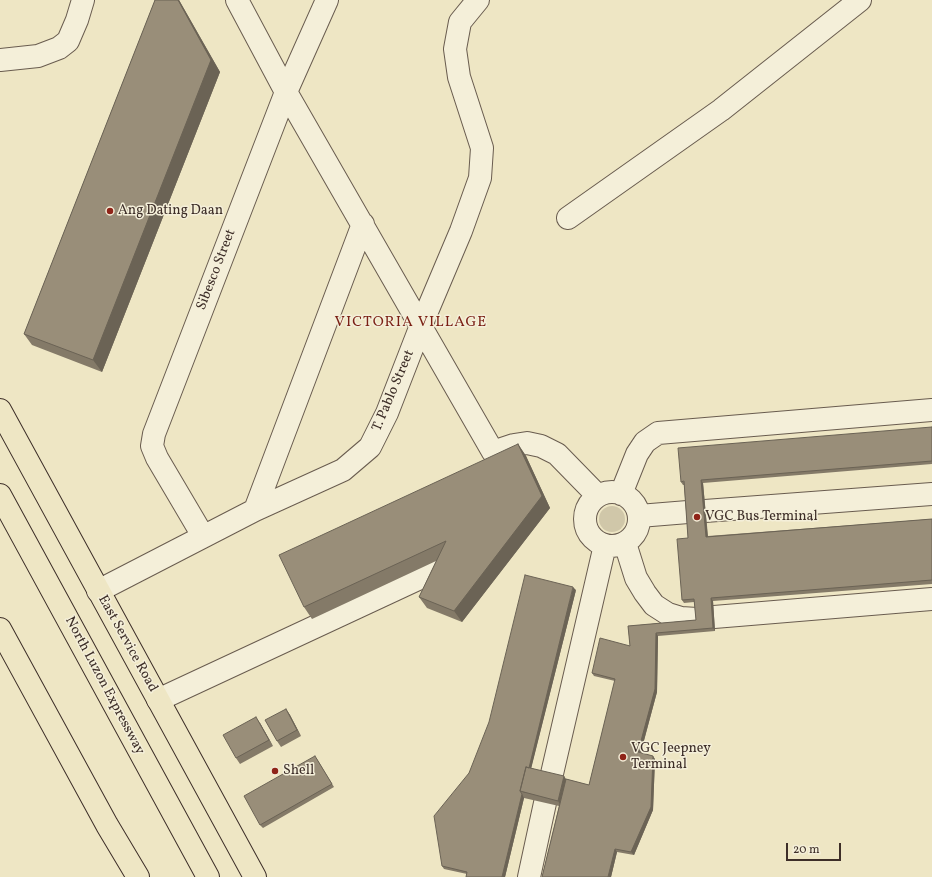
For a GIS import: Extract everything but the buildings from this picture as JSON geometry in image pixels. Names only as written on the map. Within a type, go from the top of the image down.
[{"type":"main road","name":"East Service Road","points":[[0,410],[255,877]]},
{"type":"main road","name":"North Luzon Expressway","points":[[0,495],[208,877]]},
{"type":"main road","points":[[0,629],[107,825],[138,877]]},
{"type":"main road","points":[[107,825],[131,877]]},
{"type":"street","points":[[0,60],[38,56],[59,48],[68,41],[77,20],[83,0]]},
{"type":"street","points":[[237,0],[286,92],[363,224],[420,328],[493,452],[514,445],[527,443],[541,446],[557,454],[598,496]]},
{"type":"street","name":"Sibesco Street","points":[[204,536],[157,458],[152,446],[153,440],[286,92],[327,0]]},
{"type":"street","name":"T. Pablo Street","points":[[98,591],[255,510],[343,470],[370,447],[388,412],[420,328],[461,231],[480,178],[482,148],[459,77],[455,49],[460,22],[478,0]]},
{"type":"street","points":[[568,218],[721,110],[860,0]]},
{"type":"street","points":[[255,510],[363,224]]},
{"type":"street","points":[[621,494],[637,454],[645,442],[658,433],[932,410]]},
{"type":"street","points":[[613,492],[621,494],[630,499],[636,506],[639,524],[636,531],[615,544],[597,542],[590,535],[586,527],[585,518],[587,510],[598,496],[613,492]]},
{"type":"street","points":[[638,516],[932,494]]},
{"type":"street","points":[[615,544],[654,606],[668,614],[681,618],[706,618],[932,600]]},
{"type":"street","points":[[551,778],[615,544]]},
{"type":"street","points":[[158,700],[437,570]]},
{"type":"street","points":[[529,877],[545,803]]},
{"type":"shaded area","points":[[612,506],[621,510],[625,519],[621,528],[612,532],[603,528],[599,519],[603,510]]},
{"type":"place","name":"Ang Dating Daan","points":[[110,211]]},
{"type":"place","name":"VGC Bus Terminal","points":[[697,517]]},
{"type":"place","name":"VGC Jeepney Terminal","points":[[623,757]]},
{"type":"place","name":"Shell","points":[[275,771]]},
{"type":"district","name":"VICTORIA VILLAGE","points":[[411,323]]}]
